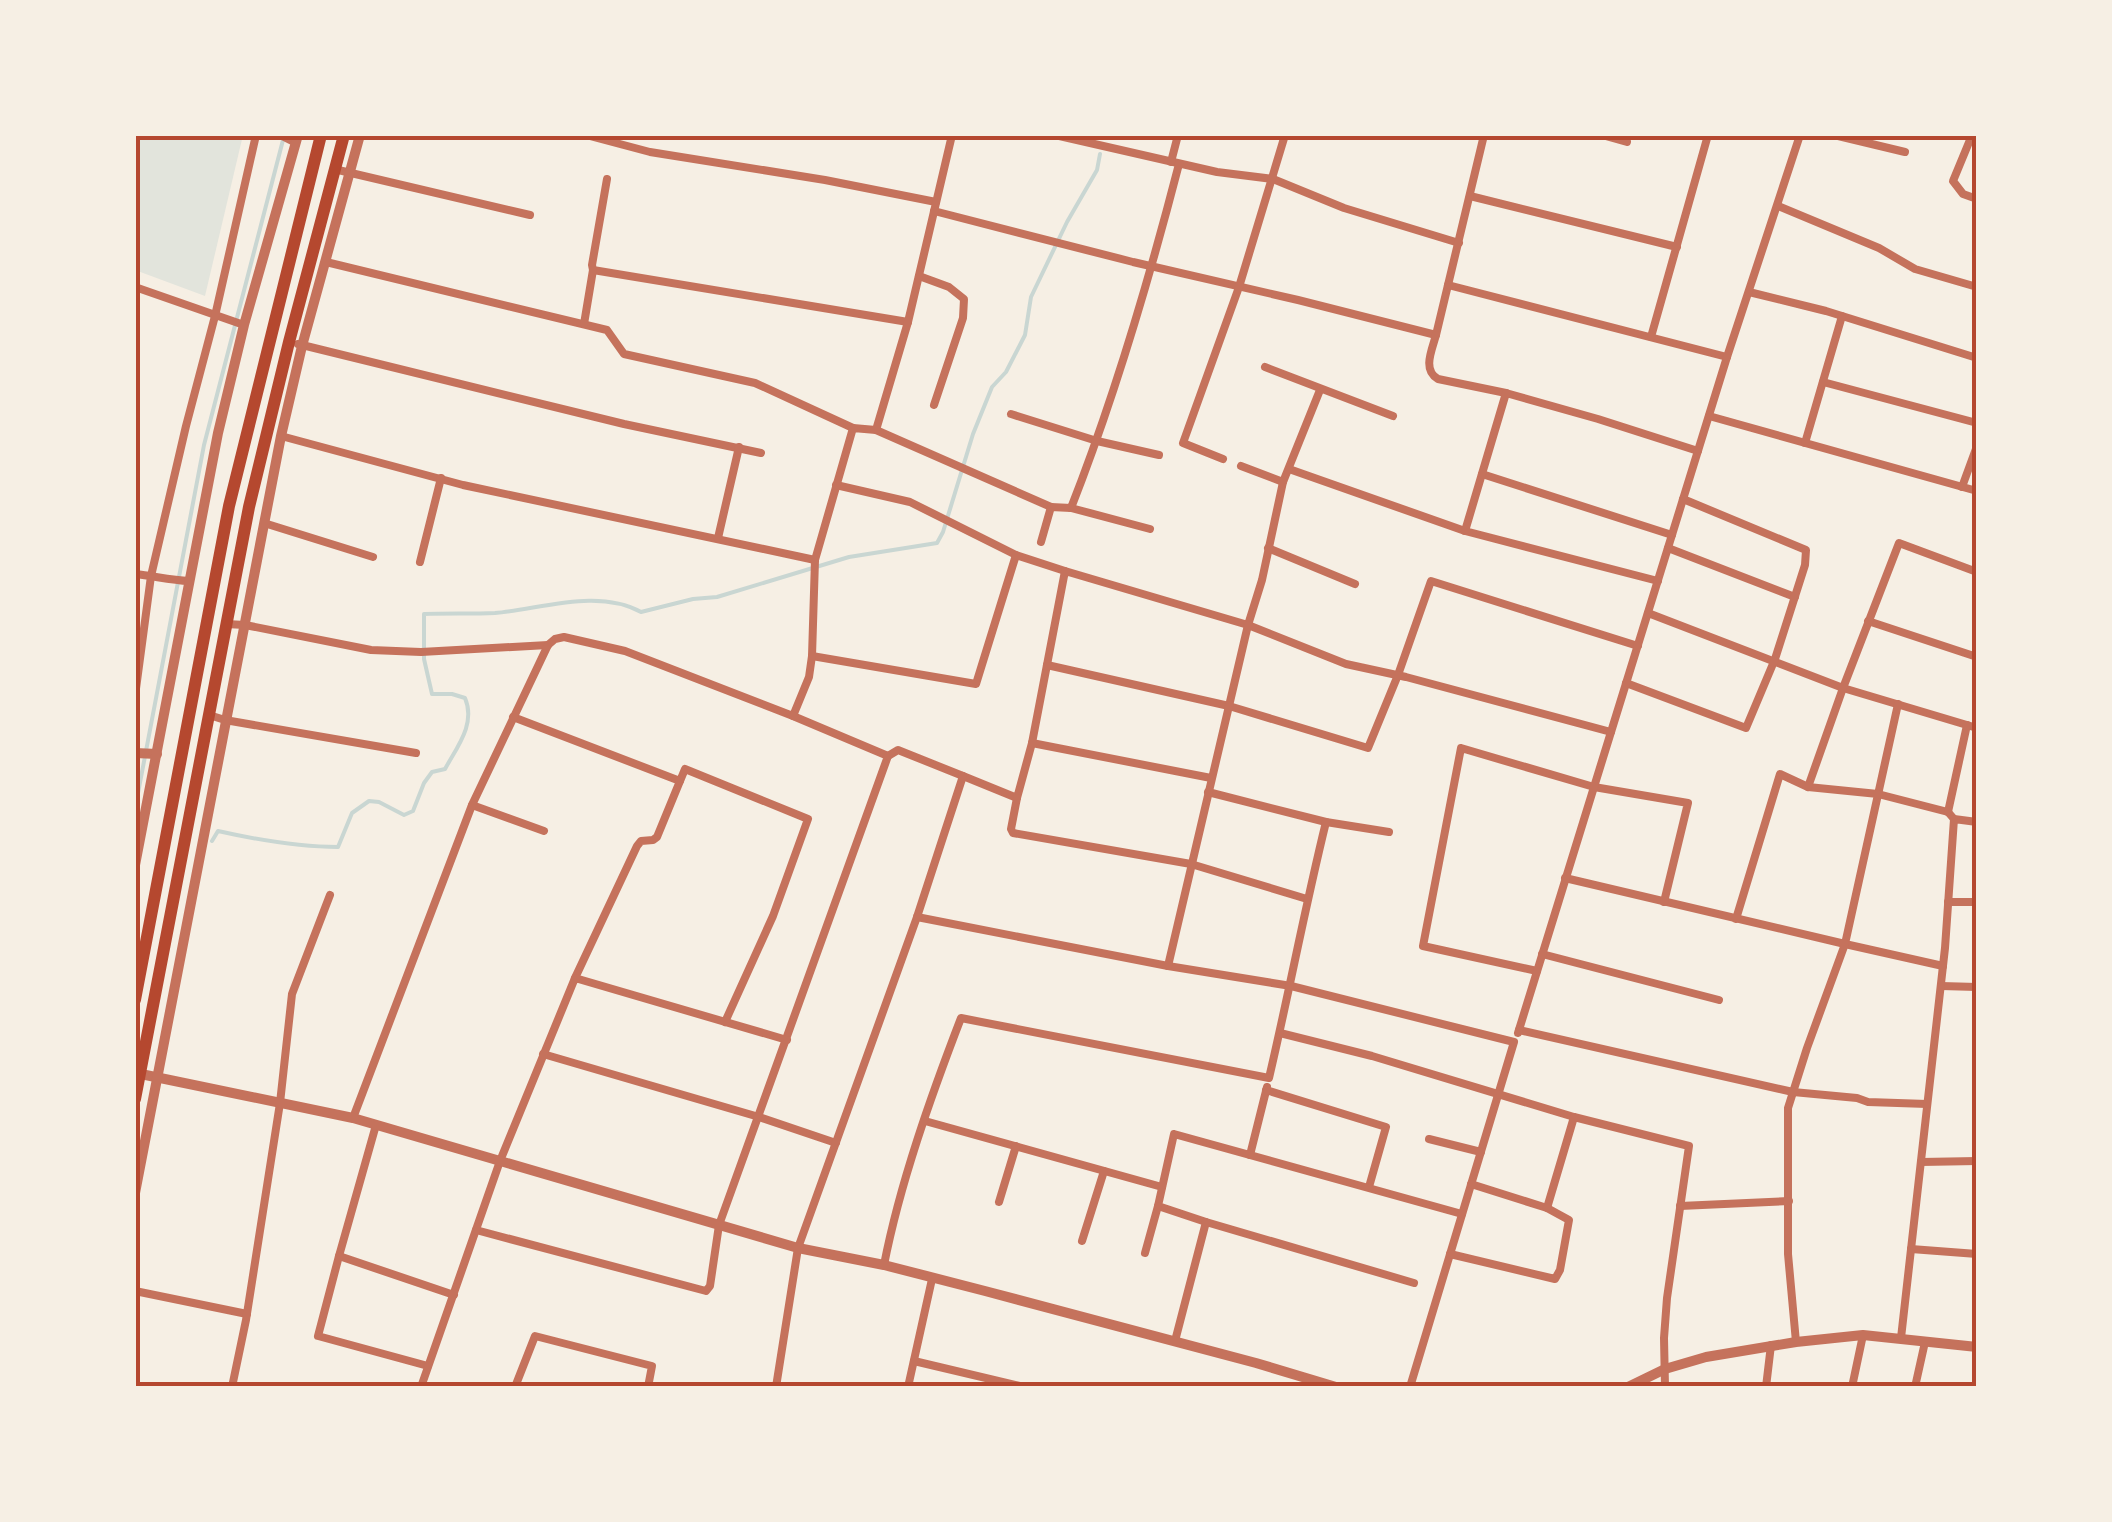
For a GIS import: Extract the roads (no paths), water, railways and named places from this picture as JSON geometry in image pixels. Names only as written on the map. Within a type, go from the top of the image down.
[{"type":"highway","points":[[135,1000],[229,506],[321,135]]},
{"type":"highway","points":[[135,1099],[249,506],[296,344],[344,135]]},
{"type":"street","points":[[135,696],[154,577],[186,426],[256,135]]},
{"type":"street","points":[[135,1193],[296,344],[326,262],[360,135]]},
{"type":"street","points":[[586,135],[650,152],[825,180],[1152,267],[1436,335]]},
{"type":"street","points":[[876,430],[908,322],[952,135]]},
{"type":"street","points":[[1056,135],[1217,172],[1273,179],[1344,208],[1459,243]]},
{"type":"street","points":[[1071,508],[1097,442],[1152,267],[1178,135]]},
{"type":"street","points":[[1223,459],[1183,443],[1239,287],[1284,135]]},
{"type":"street","points":[[1484,135],[1428,366],[1432,375],[1598,419],[1698,451]]},
{"type":"street","points":[[1602,135],[1628,142]]},
{"type":"street","points":[[1651,337],[1708,135]]},
{"type":"street","points":[[1410,1387],[1698,451],[1800,135]]},
{"type":"street","points":[[1834,135],[1905,152]]},
{"type":"street","points":[[1972,135],[1953,181],[1963,194],[1977,198]]},
{"type":"street","points":[[135,865],[145,753],[242,325],[291,138]]},
{"type":"street","points":[[334,169],[530,215]]},
{"type":"street","points":[[584,324],[608,179]]},
{"type":"street","points":[[1470,196],[1677,246]]},
{"type":"street","points":[[1778,206],[1879,248],[1915,269],[1977,288]]},
{"type":"street","points":[[326,262],[607,330],[624,354],[755,383],[852,428],[876,430],[1051,507],[1071,508],[1150,529]]},
{"type":"street","points":[[594,270],[908,322]]},
{"type":"street","points":[[919,276],[949,286],[964,299],[963,318],[934,404]]},
{"type":"street","points":[[1448,285],[1728,357]]},
{"type":"street","points":[[135,287],[242,325]]},
{"type":"street","points":[[1749,292],[1977,358]]},
{"type":"street","points":[[1805,443],[1842,316]]},
{"type":"street","points":[[296,344],[624,424],[761,453]]},
{"type":"street","points":[[1265,367],[1393,416]]},
{"type":"street","points":[[1823,382],[1977,423]]},
{"type":"street","points":[[1168,966],[1283,482],[1320,390]]},
{"type":"street","points":[[1465,531],[1506,394]]},
{"type":"street","points":[[1010,414],[1097,442],[1159,455]]},
{"type":"street","points":[[1709,416],[1977,491]]},
{"type":"street","points":[[793,716],[809,677],[812,656],[815,560],[852,428]]},
{"type":"street","points":[[281,436],[463,485],[815,560]]},
{"type":"street","points":[[1962,487],[1977,446]]},
{"type":"street","points":[[718,538],[739,447]]},
{"type":"street","points":[[1241,466],[1283,482]]},
{"type":"street","points":[[1289,469],[1465,531],[1658,581]]},
{"type":"street","points":[[1482,474],[1672,535]]},
{"type":"street","points":[[420,562],[440,478]]},
{"type":"street","points":[[836,485],[910,502],[1016,555],[1248,625],[1346,664],[1611,732]]},
{"type":"street","points":[[1626,683],[1746,728],[1774,662],[1805,565],[1806,550],[1684,499]]},
{"type":"street","points":[[1041,542],[1051,507]]},
{"type":"street","points":[[264,523],[374,557]]},
{"type":"street","points":[[1808,788],[1900,543],[1977,572]]},
{"type":"street","points":[[1268,548],[1356,584]]},
{"type":"street","points":[[1668,548],[1795,596]]},
{"type":"street","points":[[812,656],[976,684],[1016,555]]},
{"type":"street","points":[[1066,572],[1032,743],[1017,798],[1013,833],[1191,864],[1307,899]]},
{"type":"street","points":[[135,574],[184,580]]},
{"type":"street","points":[[1047,666],[1228,706],[1368,748],[1431,581],[1638,646]]},
{"type":"street","points":[[1648,613],[1843,688],[1972,726],[1951,815],[1943,966],[1901,1338]]},
{"type":"street","points":[[1868,621],[1977,657]]},
{"type":"street","points":[[226,624],[371,650],[426,652],[548,645]]},
{"type":"street","points":[[353,1118],[472,805],[554,639],[564,637],[625,651],[888,756]]},
{"type":"street","points":[[1796,1342],[1788,1254],[1788,1108],[1845,944],[1898,704]]},
{"type":"street","points":[[209,714],[416,753]]},
{"type":"street","points":[[513,717],[680,782]]},
{"type":"street","points":[[1032,743],[1212,778]]},
{"type":"street","points":[[1537,971],[1422,946],[1461,748],[1594,787],[1688,802],[1664,902]]},
{"type":"street","points":[[476,1230],[706,1291],[719,1225],[888,756],[898,750],[1017,798]]},
{"type":"street","points":[[421,1387],[500,1161],[575,978],[637,846],[640,841],[657,837],[685,769],[808,818],[773,916],[726,1022]]},
{"type":"street","points":[[1736,919],[1780,774],[1808,788],[1878,794],[1977,822]]},
{"type":"street","points":[[776,1387],[798,1248],[918,917],[964,776]]},
{"type":"street","points":[[1208,792],[1326,822],[1390,832]]},
{"type":"street","points":[[472,805],[544,831]]},
{"type":"street","points":[[1250,1155],[1326,822]]},
{"type":"street","points":[[1566,878],[1943,966]]},
{"type":"street","points":[[232,1387],[280,1103],[292,994],[330,895]]},
{"type":"street","points":[[1948,902],[1977,902]]},
{"type":"street","points":[[918,917],[1291,986],[1514,1042]]},
{"type":"street","points":[[1542,954],[1719,1000]]},
{"type":"street","points":[[575,978],[786,1040]]},
{"type":"street","points":[[1941,986],[1977,987]]},
{"type":"street","points":[[884,1265],[925,1121],[961,1018],[1269,1078]]},
{"type":"street","points":[[1519,1030],[1793,1092],[1868,1102],[1927,1104]]},
{"type":"street","points":[[1280,1033],[1689,1146],[1667,1298],[1665,1387]]},
{"type":"street","points":[[544,1054],[836,1142]]},
{"type":"street","points":[[137,1074],[376,1124],[798,1248],[884,1265],[1336,1387]]},
{"type":"street","points":[[1266,1090],[1386,1127],[1369,1187]]},
{"type":"street","points":[[1547,1208],[1574,1117]]},
{"type":"street","points":[[925,1121],[1162,1187]]},
{"type":"street","points":[[376,1124],[318,1336],[428,1366]]},
{"type":"street","points":[[1145,1253],[1174,1134],[1462,1214]]},
{"type":"street","points":[[1430,1139],[1481,1152]]},
{"type":"street","points":[[998,1202],[1016,1146]]},
{"type":"street","points":[[1921,1162],[1977,1162]]},
{"type":"street","points":[[1082,1240],[1104,1171]]},
{"type":"street","points":[[1450,1254],[1555,1279],[1560,1270],[1569,1220],[1547,1208],[1471,1184]]},
{"type":"street","points":[[1680,1206],[1789,1201]]},
{"type":"street","points":[[1158,1206],[1414,1283]]},
{"type":"street","points":[[1176,1341],[1206,1222]]},
{"type":"street","points":[[1912,1249],[1977,1254]]},
{"type":"street","points":[[339,1256],[454,1295]]},
{"type":"street","points":[[908,1387],[932,1279]]},
{"type":"street","points":[[135,1291],[247,1314]]},
{"type":"street","points":[[1852,1387],[1863,1335]]},
{"type":"street","points":[[1628,1387],[1665,1369],[1706,1357],[1796,1342],[1863,1335],[1977,1347]]},
{"type":"street","points":[[515,1387],[535,1336],[652,1366],[648,1387]]},
{"type":"street","points":[[1915,1387],[1926,1342]]},
{"type":"street","points":[[1766,1387],[1771,1346]]},
{"type":"street","points":[[914,1361],[1024,1387]]},
{"type":"waterway","points":[[135,809],[204,445],[283,140]]},
{"type":"waterway","points":[[212,841],[218,831],[338,847],[352,813],[369,801],[404,815],[413,811],[432,772],[445,769],[464,735],[468,717],[465,698],[432,694],[424,659],[424,614],[495,613],[588,601],[607,601],[641,612],[717,597],[849,557],[937,543],[992,387],[1006,372],[1025,335],[1031,297],[1097,170],[1100,154]]}]
